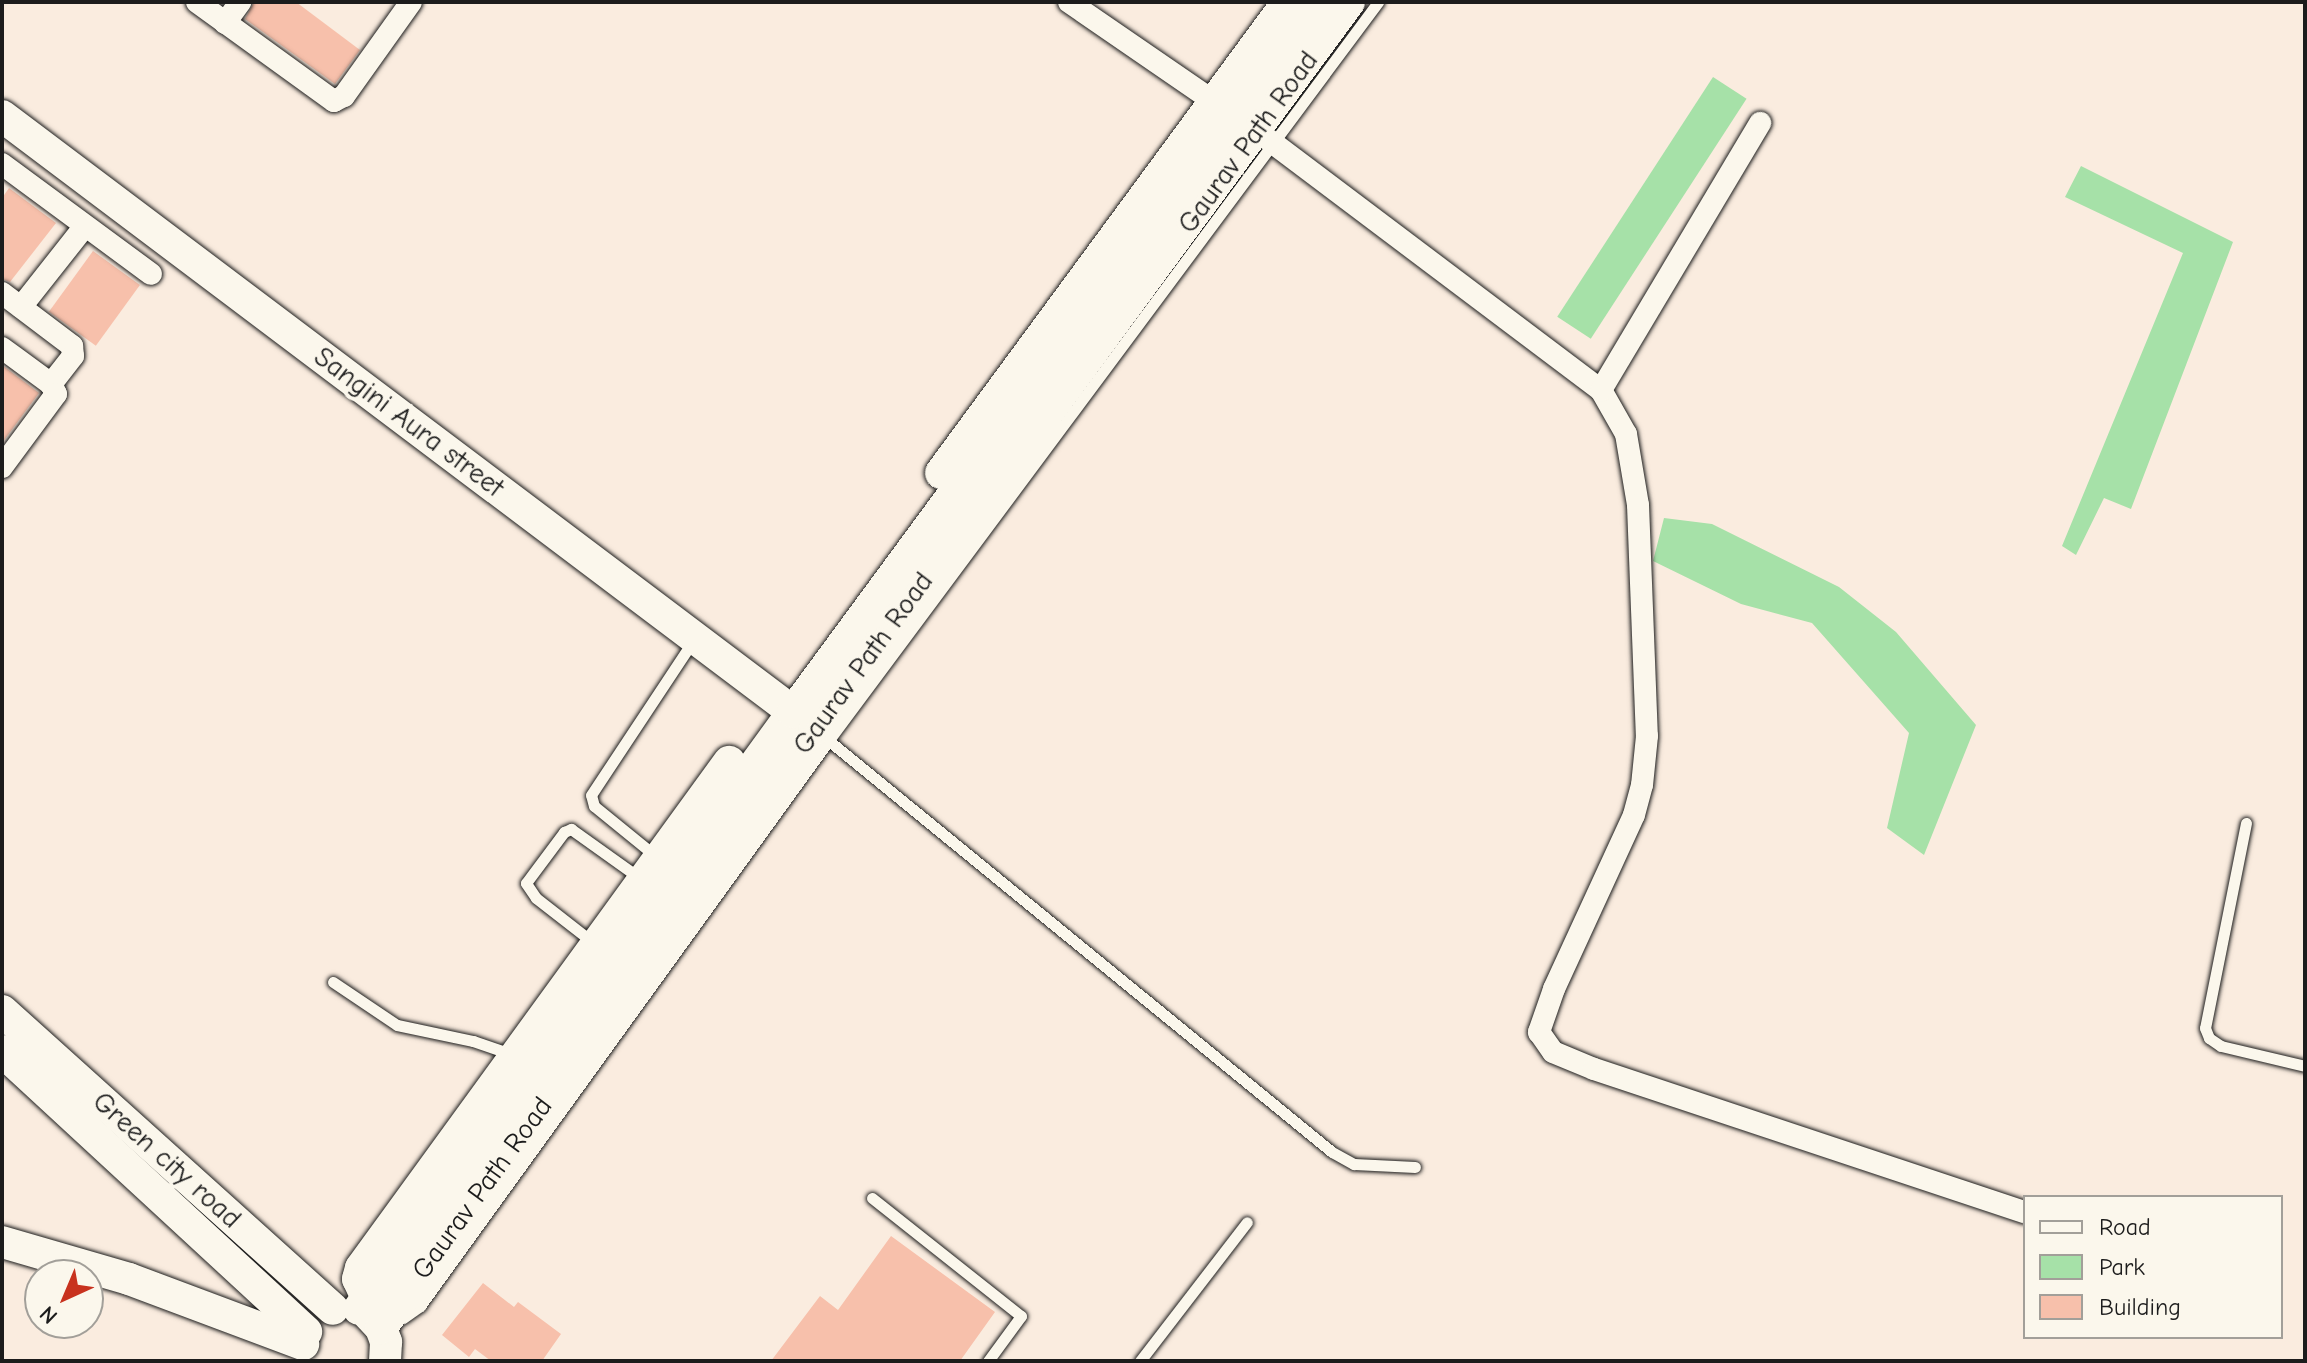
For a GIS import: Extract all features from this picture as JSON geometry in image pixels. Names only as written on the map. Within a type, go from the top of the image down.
[{"type":"street","points":[[197,2],[334,101],[344,96],[411,2]]},
{"type":"street","points":[[225,23],[240,2]]},
{"type":"street","points":[[1069,2],[1244,123],[1601,390],[1626,434],[1638,505],[1647,736],[1644,773],[1634,815],[1554,989],[1539,1032],[1553,1052],[1594,1069],[2023,1211]]},
{"type":"street","points":[[385,1361],[386,1342],[365,1313],[358,1279],[361,1268],[651,869],[803,720],[1244,123],[1288,2]]},
{"type":"street","name":"Gaurav Path Road","points":[[1244,123],[1316,2]]},
{"type":"street","name":"Gaurav Path Road","points":[[304,1345],[322,1314],[365,1313],[1244,123],[1349,2]]},
{"type":"street","name":"Sangini Aura street","points":[[2,116],[803,720]]},
{"type":"street","points":[[1601,390],[1760,123]]},
{"type":"street","points":[[2,164],[151,274]]},
{"type":"street","points":[[21,307],[85,226]]},
{"type":"street","points":[[2,293],[67,341],[74,351],[51,384]]},
{"type":"street","points":[[2,348],[55,390],[54,400],[2,467]]},
{"type":"street","name":"Green city road","points":[[2,1011],[365,1313]]},
{"type":"street","name":"Green city road","points":[[2,1051],[304,1345]]},
{"type":"street","points":[[2,1242],[129,1279],[304,1345]]},
{"type":"lane","points":[[1244,123],[1378,2]]},
{"type":"lane","points":[[651,869],[594,806],[591,795],[695,638]]},
{"type":"lane","points":[[803,720],[1332,1152],[1354,1164],[1415,1167]]},
{"type":"lane","points":[[2246,823],[2205,1028],[2209,1038],[2221,1046],[2305,1066]]},
{"type":"lane","points":[[596,945],[536,898],[526,883],[564,832],[571,829],[651,869]]},
{"type":"lane","points":[[333,982],[397,1025],[473,1041],[515,1055]]},
{"type":"lane","points":[[872,1198],[1021,1316],[988,1361]]},
{"type":"lane","points":[[1140,1361],[1247,1222]]},
{"type":"green space","points":[[1713,77],[1747,99],[1591,339],[1557,317]]},
{"type":"green space","points":[[2081,166],[2233,242],[2131,509],[2104,498],[2076,555],[2062,546],[2183,253],[2065,197]]},
{"type":"green space","points":[[1664,518],[1712,524],[1839,587],[1896,632],[1976,725],[1924,855],[1887,828],[1909,733],[1812,623],[1741,604],[1653,561]]},
{"type":"building","points":[[254,2],[296,2],[360,50],[335,84],[245,19]]},
{"type":"building","points":[[9,188],[56,223],[10,282],[2,279],[2,198]]},
{"type":"building","points":[[93,251],[140,285],[96,346],[49,312]]},
{"type":"building","points":[[2,365],[39,393],[2,443]]},
{"type":"building","points":[[891,1236],[995,1312],[960,1361],[771,1361],[820,1296],[838,1310]]},
{"type":"building","points":[[483,1283],[514,1307],[518,1302],[561,1334],[542,1361],[491,1361],[475,1349],[469,1357],[442,1335]]}]
